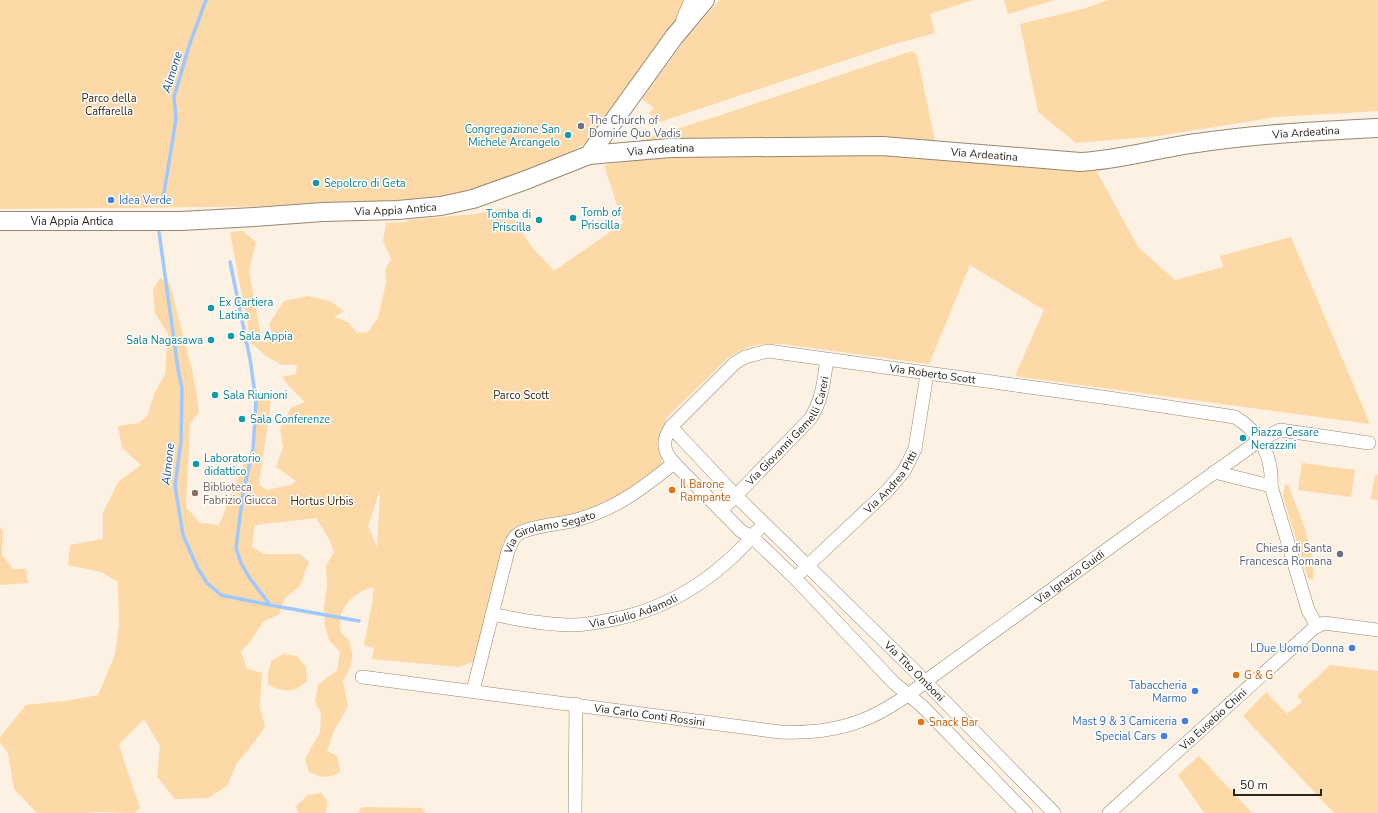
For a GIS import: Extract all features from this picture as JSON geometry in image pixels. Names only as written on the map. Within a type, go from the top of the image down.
[{"type":"street","points":[[674,37],[691,0]]},
{"type":"street","points":[[590,155],[674,37],[705,0]]},
{"type":"street","name":"Via Ardeatina","points":[[590,155],[670,148],[882,146],[1080,162],[1107,160],[1196,142],[1307,132],[1378,128]]},
{"type":"street","name":"Via Appia Antica","points":[[0,221],[181,221],[254,218],[323,212],[398,210],[441,206],[473,199],[590,155]]},
{"type":"street","name":"Via Roberto Scott","points":[[671,427],[735,363],[744,356],[768,351],[1110,398],[1235,417],[1249,426],[1260,440]]},
{"type":"street","name":"Via Giovanni Gemelli Careri","points":[[736,496],[803,427],[815,412],[821,398],[827,360]]},
{"type":"street","name":"Via Andrea Pitti","points":[[808,566],[887,491],[904,471],[915,449],[927,374]]},
{"type":"street","name":"Via Tito Omboni","points":[[1026,813],[922,706],[894,683],[795,578],[752,536],[741,531],[674,463],[666,452],[664,445],[665,438],[671,427],[736,496],[926,682],[1054,813]]},
{"type":"street","points":[[1214,472],[1260,440],[1280,430],[1370,443]]},
{"type":"street","points":[[1260,440],[1268,456],[1272,470],[1271,486],[1308,610],[1317,626],[1324,623],[1378,630]]},
{"type":"street","name":"Via Girolamo Segato","points":[[473,691],[508,551],[516,536],[525,530],[568,522],[597,513],[634,494],[674,463]]},
{"type":"street","points":[[1214,472],[1271,486]]},
{"type":"street","name":"Via Ignazio Guidi","points":[[926,682],[1214,472]]},
{"type":"street","points":[[721,510],[736,496]]},
{"type":"street","points":[[752,536],[764,523]]},
{"type":"street","name":"Via Giulio Adamoli","points":[[492,614],[532,622],[574,625],[632,615],[671,600],[702,582],[724,566],[752,536]]},
{"type":"street","points":[[795,578],[808,566]]},
{"type":"street","name":"Via Eusebio Chini","points":[[1110,813],[1317,626]]},
{"type":"street","name":"Via Carlo Conti Rossini","points":[[362,677],[766,730],[808,732],[851,725],[879,714],[908,696],[926,682]]},
{"type":"street","points":[[575,813],[576,704]]},
{"type":"green space","name":"Parco della Caffarella","points":[[0,0],[694,0],[599,132],[586,143],[572,151],[522,172],[441,200],[317,206],[0,209]]},
{"type":"green space","points":[[720,0],[973,0],[930,14],[935,33],[894,44],[660,122],[649,113],[654,108],[642,99],[687,37]]},
{"type":"green space","points":[[1004,0],[1055,0],[1008,14]]},
{"type":"green space","points":[[1108,0],[1378,0],[1378,111],[1276,117],[1158,136],[1076,143],[1038,112],[1020,24],[1086,8]]},
{"type":"green space","points":[[912,51],[917,55],[936,146],[643,145],[641,140],[721,115]]},
{"type":"green space","name":"Parco Scott","points":[[880,152],[1096,170],[1138,247],[1175,280],[1223,267],[1220,256],[1291,237],[1370,424],[1015,376],[1044,310],[970,265],[929,364],[783,344],[763,344],[748,347],[730,356],[666,418],[661,470],[596,510],[516,529],[476,661],[459,667],[372,659],[374,648],[364,645],[374,587],[367,589],[353,597],[344,609],[340,623],[343,635],[349,640],[352,652],[350,667],[343,681],[348,706],[334,731],[327,751],[337,756],[340,772],[328,777],[309,772],[305,759],[320,732],[321,714],[315,701],[318,685],[337,670],[340,652],[329,640],[325,626],[324,607],[327,586],[326,566],[334,552],[329,539],[316,518],[255,525],[252,547],[264,554],[299,554],[309,562],[300,586],[285,598],[279,614],[263,622],[241,652],[247,669],[262,673],[260,706],[265,727],[237,763],[227,786],[208,798],[175,799],[157,777],[160,746],[144,719],[119,744],[140,807],[135,813],[37,813],[14,789],[8,753],[0,742],[0,737],[26,705],[65,701],[98,695],[115,655],[119,625],[118,582],[101,572],[68,565],[70,545],[103,539],[103,513],[118,482],[141,465],[122,448],[118,426],[139,423],[147,416],[155,392],[165,374],[168,334],[155,313],[153,290],[160,278],[170,284],[194,378],[199,412],[190,424],[186,507],[200,523],[219,525],[243,465],[253,450],[254,402],[263,394],[271,401],[259,485],[267,490],[290,485],[296,481],[276,467],[283,447],[280,429],[291,408],[305,402],[282,377],[296,374],[297,365],[282,365],[266,356],[251,343],[230,232],[243,231],[256,242],[249,271],[262,342],[275,342],[269,324],[284,301],[308,296],[330,301],[344,311],[334,317],[348,322],[357,333],[368,332],[378,318],[386,283],[385,270],[391,259],[383,241],[386,223],[475,214],[506,208],[513,221],[514,220],[532,247],[554,271],[623,223],[604,165],[671,154]],"holes":[[[380,493],[377,547],[368,526]]]},
{"type":"green space","points":[[1302,463],[1355,470],[1351,497],[1298,490]]},
{"type":"green space","points":[[1375,475],[1378,475],[1378,500],[1371,499]]},
{"type":"green space","points":[[1285,484],[1288,485],[1306,532],[1312,557],[1313,580],[1308,578],[1283,497]]},
{"type":"green space","points":[[0,527],[3,532],[2,555],[13,569],[26,569],[28,583],[0,585]]},
{"type":"green space","points":[[283,654],[297,656],[306,667],[307,681],[293,690],[279,689],[268,685],[268,673],[271,661]]},
{"type":"green space","points":[[1330,665],[1378,671],[1378,813],[1334,813],[1243,716],[1266,692],[1287,714],[1302,702],[1297,696]]},
{"type":"green space","points":[[1199,756],[1252,813],[1204,813],[1178,775]]},
{"type":"green space","points":[[322,793],[327,801],[326,813],[298,813],[296,806],[308,795]]},
{"type":"green space","points":[[362,807],[422,808],[426,813],[358,813]]},
{"type":"waterway","name":"Almone","points":[[163,199],[176,119],[174,97],[190,43],[206,0]]},
{"type":"waterway","name":"Almone","points":[[159,232],[182,388],[181,441],[175,486],[183,535],[197,567],[207,583],[221,595],[359,621]]},
{"type":"waterway","points":[[230,262],[250,359],[256,401],[253,449],[243,493],[236,548],[241,563],[249,577],[270,605]]},
{"type":"place","name":"The Church of Domine Quo Vadis","points":[[581,126]]},
{"type":"place","name":"Congregazione San Michele Arcangelo","points":[[568,135]]},
{"type":"place","name":"Sepolcro di Geta","points":[[316,183]]},
{"type":"place","name":"Idea Verde","points":[[111,200]]},
{"type":"place","name":"Tomb of Priscilla","points":[[573,218]]},
{"type":"place","name":"Tomba di Priscilla","points":[[539,220]]},
{"type":"place","name":"Ex Cartiera Latina","points":[[211,308]]},
{"type":"place","name":"Sala Appia","points":[[231,336]]},
{"type":"place","name":"Sala Nagasawa","points":[[211,340]]},
{"type":"place","name":"Sala Riunioni","points":[[215,395]]},
{"type":"place","name":"Sala Conferenze","points":[[242,419]]},
{"type":"place","name":"Piazza Cesare Nerazzini","points":[[1243,438]]},
{"type":"place","name":"Laboratorio didattico","points":[[196,464]]},
{"type":"place","name":"Il Barone Rampante","points":[[672,490]]},
{"type":"place","name":"Biblioteca Fabrizio Giucca","points":[[195,493]]},
{"type":"place","name":"Chiesa di Santa Francesca Romana","points":[[1340,554]]},
{"type":"place","name":"LDue Uomo Donna","points":[[1352,648]]},
{"type":"place","name":"G & G","points":[[1236,675]]},
{"type":"place","name":"Tabaccheria Marmo","points":[[1195,691]]},
{"type":"place","name":"Mast 9 & 3 Camiceria","points":[[1185,721]]},
{"type":"place","name":"Snack Bar","points":[[921,722]]},
{"type":"place","name":"Special Cars","points":[[1164,736]]},
{"type":"park label","name":"Hortus Urbis","points":[[322,501]]}]
